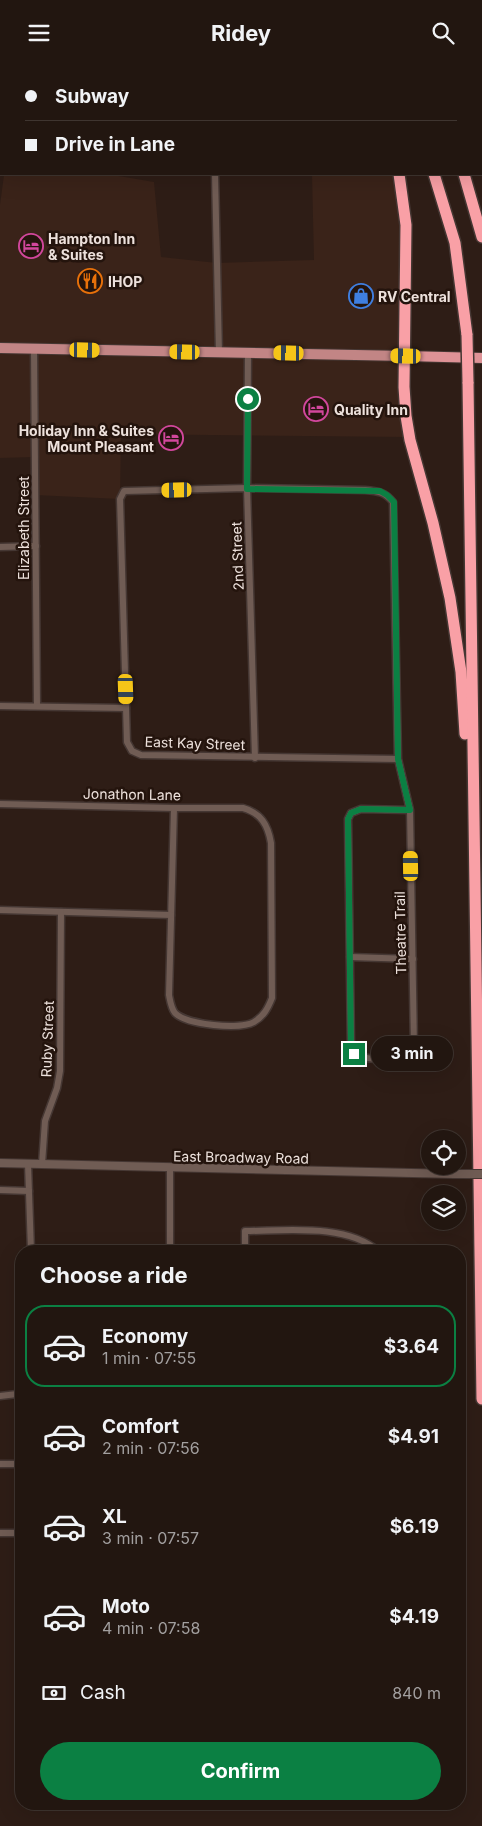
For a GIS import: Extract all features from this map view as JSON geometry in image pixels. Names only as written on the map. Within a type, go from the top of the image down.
[{"type":"highway","points":[[399,175],[406,225],[406,356],[404,387],[406,416],[410,440],[433,523],[448,591],[461,672],[465,742],[472,783]]},
{"type":"highway","points":[[434,175],[455,243],[467,335],[482,1399]]},
{"type":"highway","points":[[464,175],[482,237]]},
{"type":"highway","points":[[406,356],[482,358]]},
{"type":"main road","points":[[0,348],[406,356]]},
{"type":"street","points":[[215,175],[219,353]]},
{"type":"street","name":"Elizabeth Street","points":[[34,349],[37,706]]},
{"type":"street","name":"2nd Street","points":[[248,353],[247,489],[256,758]]},
{"type":"street","points":[[0,706],[126,708],[120,499],[124,491],[247,489]]},
{"type":"street","name":"Theatre Trail","points":[[247,489],[380,491],[394,502],[398,759],[410,810],[414,1048],[411,1055],[402,1058],[363,1058],[354,1054],[351,1049],[350,957]]},
{"type":"street","points":[[0,547],[36,546]]},
{"type":"street","name":"East Kay Street","points":[[126,708],[127,742],[129,748],[135,754],[256,758],[398,759]]},
{"type":"street","name":"Jonathon Lane","points":[[0,803],[243,808],[253,811],[262,818],[269,832],[271,843],[272,998],[263,1015],[252,1023],[239,1025],[201,1023],[176,1013],[169,995],[171,915]]},
{"type":"street","points":[[0,910],[171,915],[174,808]]},
{"type":"street","points":[[410,810],[361,809],[351,813],[348,819],[350,957],[412,959]]},
{"type":"street","name":"Ruby Street","points":[[42,1164],[45,1121],[58,1088],[60,1071],[61,912]]},
{"type":"street","name":"East Broadway Road","points":[[0,1163],[482,1174]]},
{"type":"street","points":[[28,1164],[31,1245]]},
{"type":"street","points":[[170,1168],[170,1245]]},
{"type":"street","points":[[0,1190],[29,1191]]},
{"type":"street","points":[[245,1245],[245,1231],[330,1231],[350,1235],[369,1245]]},
{"type":"street","points":[[0,1396],[15,1394]]},
{"type":"street","points":[[0,1464],[15,1464]]},
{"type":"street","points":[[0,1533],[15,1533]]},
{"type":"shaded area","points":[[4,175],[113,175],[154,182],[161,257],[217,263],[314,260],[312,175],[399,175],[409,437],[121,434],[120,499],[35,495],[35,457],[0,458],[0,205]]},
{"type":"place","name":"Hampton Inn & Suites","points":[[31,246]]},
{"type":"place","name":"IHOP","points":[[90,281]]},
{"type":"place","name":"RV Central","points":[[361,296]]},
{"type":"place","name":"Quality Inn","points":[[316,409]]},
{"type":"place","name":"Holiday Inn & Suites Mount Pleasant","points":[[171,438]]},
{"type":"route","points":[[248,399],[247,489],[380,491],[394,502],[398,759],[410,810],[361,809],[351,813],[348,819],[351,1049],[354,1054]]}]
